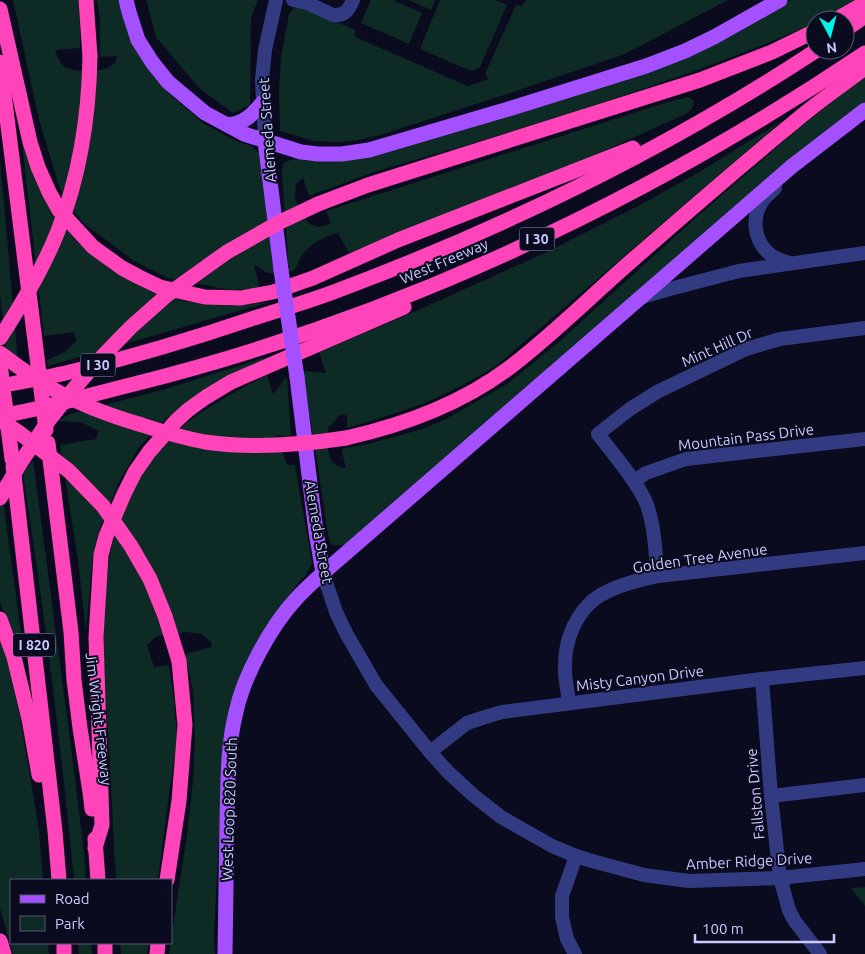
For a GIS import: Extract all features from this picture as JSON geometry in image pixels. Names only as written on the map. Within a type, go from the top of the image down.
[{"type":"highway","points":[[0,338],[36,278],[58,231],[82,147],[90,88],[86,0]]},
{"type":"highway","points":[[853,10],[865,3]]},
{"type":"highway","points":[[0,9],[30,142],[38,167],[59,210],[93,247],[122,268],[160,286],[205,297],[241,298],[273,292],[313,278],[398,240],[634,148],[664,141]]},
{"type":"highway","points":[[0,498],[40,434],[72,390],[97,362],[167,295],[227,252],[280,222],[318,204],[368,185],[700,80],[772,52],[805,36]]},
{"type":"highway","name":"West Freeway","points":[[0,416],[48,406],[184,371],[315,330],[450,279],[523,246],[666,175],[829,78],[865,53]]},
{"type":"highway","name":"West Freeway","points":[[0,386],[72,372],[194,338],[329,294],[434,252],[514,217],[591,180],[734,102],[805,58]]},
{"type":"highway","name":"Jim Wright Freeway","points":[[0,62],[71,632],[80,728],[90,792],[98,879]]},
{"type":"highway","points":[[0,353],[49,387],[65,395],[113,416],[176,436],[206,442],[262,446],[311,444],[378,430],[454,402],[508,369],[642,251],[794,122],[865,68]]},
{"type":"highway","points":[[95,848],[102,825],[96,637],[101,554],[106,536],[135,472],[176,420],[206,396],[231,382],[414,303],[439,290],[450,279]]},
{"type":"highway","name":"I 820","points":[[0,364],[55,831],[59,879]]},
{"type":"highway","points":[[0,420],[68,471],[103,506],[131,546],[150,579],[165,616],[179,661],[185,725],[179,801],[168,879]]},
{"type":"highway","points":[[0,619],[14,657],[29,719],[45,806],[55,831]]},
{"type":"highway","points":[[0,941],[4,954]]},
{"type":"main road","points":[[126,0],[138,40],[152,62],[168,82],[205,113],[244,134],[301,152],[318,154],[342,154],[369,150],[646,66],[685,52],[780,0]]},
{"type":"main road","points":[[228,125],[243,122],[264,102]]},
{"type":"main road","points":[[323,573],[791,167],[865,110]]},
{"type":"main road","name":"Alemeda Street","points":[[265,140],[323,573]]},
{"type":"main road","name":"West Loop 820 South","points":[[225,954],[228,767],[230,741],[236,711],[241,694],[259,652],[282,615],[296,598],[323,573]]},
{"type":"street","name":"Alemeda Street","points":[[265,140],[262,80],[265,50],[276,0]]},
{"type":"street","points":[[293,0],[307,3],[337,15],[346,13],[353,0]]},
{"type":"street","points":[[790,263],[772,256],[761,243],[756,232],[756,216],[763,201],[785,178],[791,167]]},
{"type":"street","points":[[642,298],[740,271],[865,253]]},
{"type":"street","name":"Mint Hill Dr","points":[[634,481],[598,434],[630,409],[657,392],[746,349],[780,339],[865,328]]},
{"type":"street","name":"Mountain Pass Drive","points":[[634,481],[646,473],[686,459],[865,439]]},
{"type":"street","points":[[634,481],[646,502],[652,523],[658,576]]},
{"type":"street","name":"Golden Tree Avenue","points":[[569,703],[564,666],[568,642],[575,623],[589,604],[602,595],[637,580],[658,576],[865,553]]},
{"type":"street","name":"Alemeda Street","points":[[323,573],[336,612],[376,685],[430,752],[472,795],[502,817],[552,846],[576,856]]},
{"type":"street","name":"Misty Canyon Drive","points":[[430,752],[467,723],[485,716],[524,708],[865,668]]},
{"type":"street","name":"Fallston Drive","points":[[762,679],[771,796],[780,878],[789,910],[794,920],[820,954]]},
{"type":"street","points":[[771,796],[865,785]]},
{"type":"street","points":[[575,954],[567,939],[562,917],[562,896],[576,856]]},
{"type":"street","name":"Amber Ridge Drive","points":[[576,856],[644,875],[689,882],[780,878],[865,869]]},
{"type":"green space","points":[[13,0],[78,0],[80,48],[55,50],[65,67],[88,71],[102,70],[116,61],[117,56],[100,57],[100,21],[97,0],[118,0],[127,27],[151,72],[171,95],[203,123],[234,140],[252,146],[259,153],[274,274],[254,265],[260,289],[230,290],[168,278],[134,261],[82,222],[60,189],[39,120]]},
{"type":"green space","points":[[146,0],[258,0],[251,17],[250,105],[233,113],[200,89],[156,37]]},
{"type":"green space","points":[[371,0],[393,0],[422,13],[409,44],[361,23]]},
{"type":"green space","points":[[409,0],[435,0],[431,10]]},
{"type":"green space","points":[[440,0],[495,0],[507,5],[480,67],[471,71],[420,49]]},
{"type":"green space","points":[[526,0],[728,0],[625,54],[380,135],[339,142],[314,141],[280,131],[279,89],[281,57],[289,14],[293,9],[302,7],[355,30],[355,37],[468,86],[489,79],[485,74],[516,5],[522,6]]},
{"type":"green space","points":[[791,0],[856,0],[838,10],[805,10],[805,27],[727,59],[592,106],[377,171],[309,196],[303,178],[296,184],[295,199],[309,224],[318,227],[331,224],[326,211],[668,102],[689,97],[694,102],[692,109],[686,114],[559,171],[349,253],[338,233],[327,237],[307,249],[295,269],[291,272],[289,271],[282,175],[283,163],[293,159],[308,161],[346,160],[549,102],[772,11]]},
{"type":"green space","points":[[865,76],[865,102],[833,126],[346,545],[332,545],[329,540],[303,371],[326,373],[319,352],[545,253],[644,203],[701,171],[782,121],[495,367],[431,400],[375,420],[347,428],[347,415],[340,415],[328,428],[328,450],[331,460],[339,467],[346,468],[341,449],[368,444],[419,430],[444,420],[507,384],[561,340],[700,214],[799,128]]},
{"type":"green space","points":[[20,125],[47,202],[74,239],[110,269],[140,285],[182,301],[232,306],[270,302],[48,366],[47,360],[65,352],[76,341],[74,332],[44,336]]},
{"type":"green space","points":[[0,159],[19,373],[8,373],[0,294]]},
{"type":"green space","points":[[270,356],[207,388],[167,418],[140,446],[119,482],[99,530],[92,563],[86,632],[78,560],[60,445],[96,439],[99,431],[80,422],[57,421],[70,414],[162,390]]},
{"type":"green space","points":[[267,375],[273,394],[284,379],[287,378],[291,437],[277,435],[287,465],[295,465],[312,563],[306,575],[298,583],[252,652],[220,816],[214,936],[215,954],[169,954],[172,944],[193,781],[195,743],[193,691],[185,654],[212,647],[211,642],[202,634],[185,632],[157,636],[147,645],[154,667],[169,665],[177,740],[158,879],[116,879],[106,700],[105,596],[115,533],[130,495],[144,471],[151,460],[180,429],[224,399]]},
{"type":"green space","points":[[33,460],[70,739],[86,879],[74,879],[64,778],[23,474]]},
{"type":"green space","points":[[0,478],[23,648],[20,649],[0,603]]},
{"type":"green space","points":[[0,641],[8,659],[20,717],[39,830],[43,879],[10,879],[10,943],[0,908]]},
{"type":"green space","points":[[865,887],[865,906],[851,888]]},
{"type":"green space","points":[[10,944],[48,944],[49,954],[13,954]]},
{"type":"green space","points":[[78,944],[91,944],[92,954],[79,954]]},
{"type":"green space","points":[[120,944],[149,944],[147,954],[121,954]]}]
